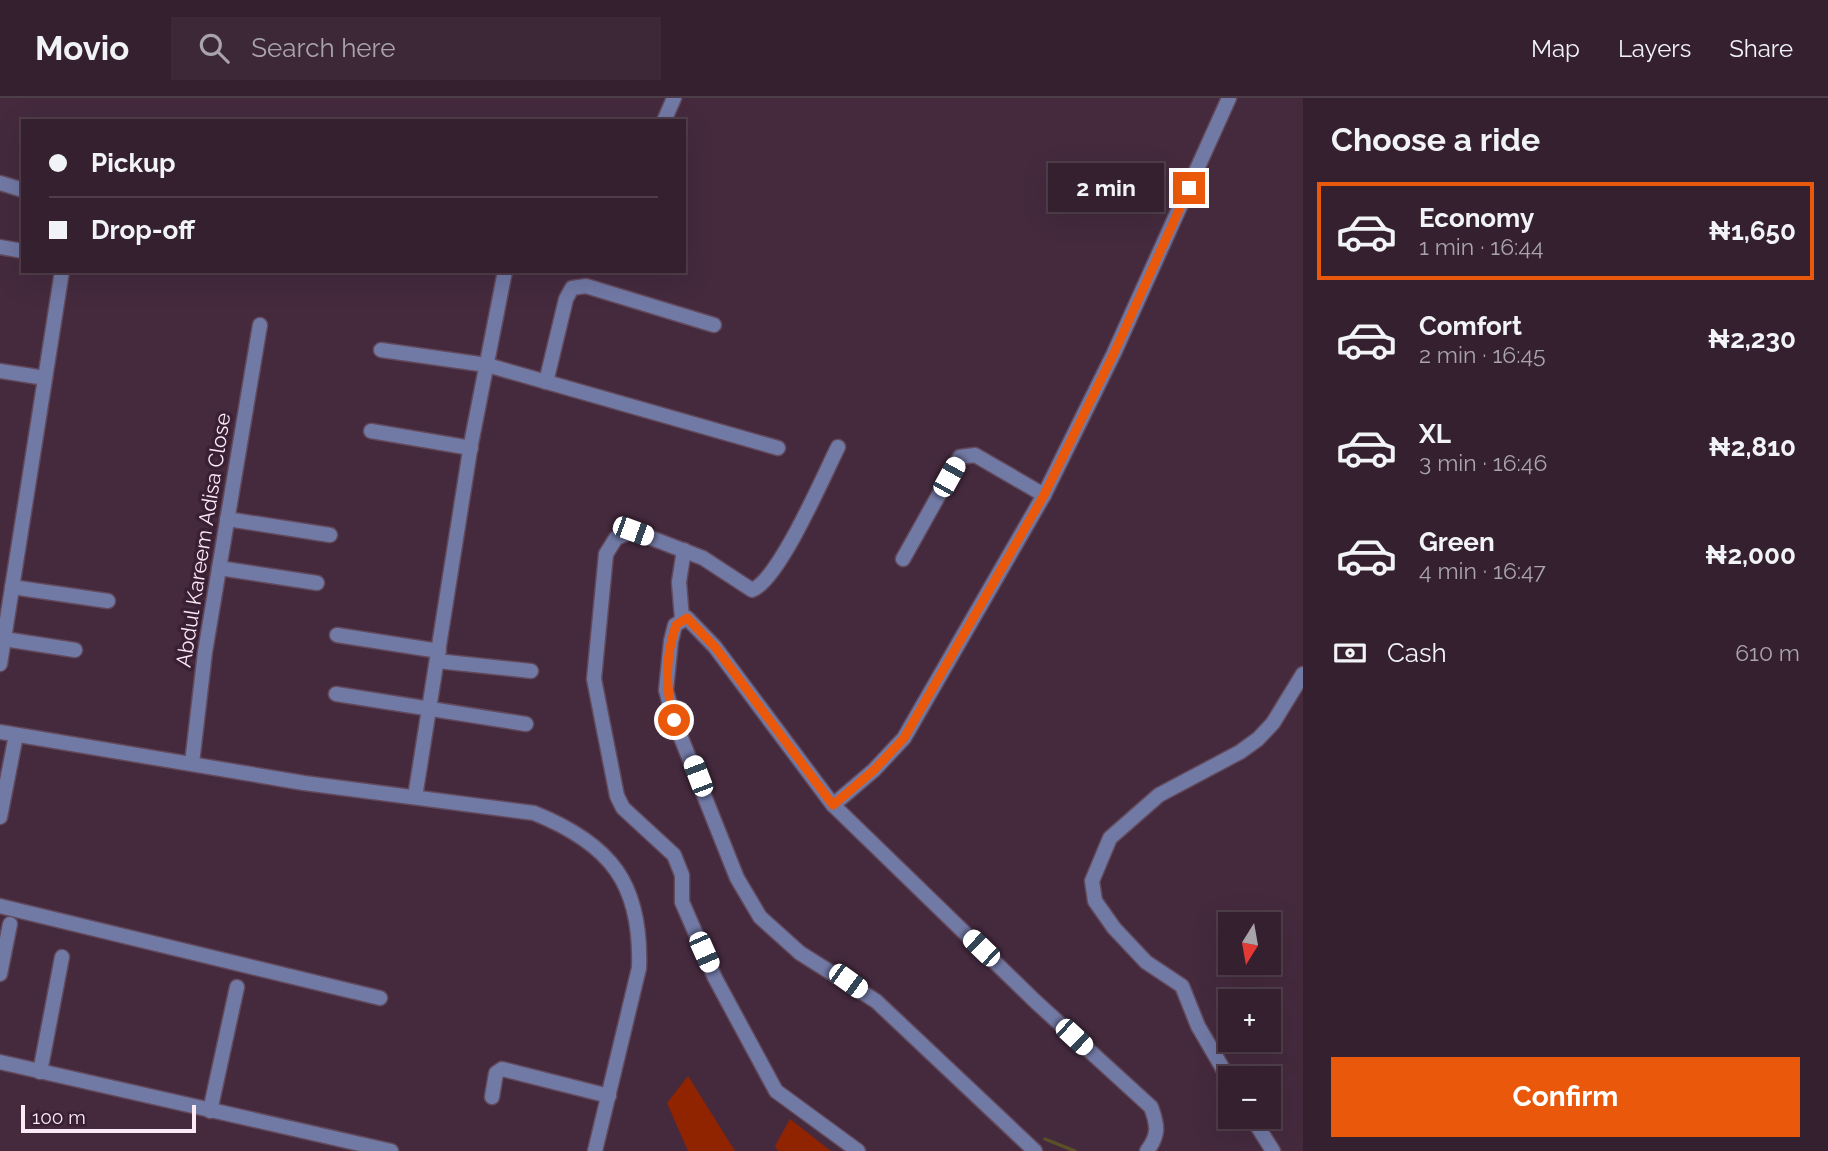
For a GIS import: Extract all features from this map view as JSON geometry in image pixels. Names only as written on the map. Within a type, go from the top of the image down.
[{"type":"street","points":[[665,119],[674,98]]},
{"type":"street","points":[[833,805],[874,770],[904,738],[1044,495],[1114,353],[1229,98]]},
{"type":"street","points":[[0,183],[21,189]]},
{"type":"street","points":[[0,247],[21,251]]},
{"type":"street","points":[[0,664],[62,273]]},
{"type":"street","points":[[415,797],[471,447],[505,273]]},
{"type":"street","points":[[546,382],[566,299],[572,288],[586,286],[714,326]]},
{"type":"street","name":"Abdul Kareem Adisa Close","points":[[192,763],[219,568],[260,325]]},
{"type":"street","points":[[381,350],[487,365],[778,448]]},
{"type":"street","points":[[0,371],[45,378]]},
{"type":"street","points":[[370,431],[471,447]]},
{"type":"street","points":[[838,447],[786,550],[760,587],[751,590],[704,558],[633,531],[616,538],[606,554],[594,679],[617,796],[624,808],[674,855],[682,875],[682,902],[715,978],[776,1091],[858,1151]]},
{"type":"street","points":[[903,559],[960,457],[966,454],[975,455],[1044,495]]},
{"type":"street","points":[[227,519],[330,535]]},
{"type":"street","points":[[682,619],[679,582],[684,550]]},
{"type":"street","points":[[219,568],[317,583]]},
{"type":"street","points":[[12,587],[108,601]]},
{"type":"street","points":[[1035,1151],[876,1001],[800,953],[760,917],[737,878],[671,710],[666,690],[667,665],[676,625],[682,619],[687,618],[715,647],[833,805],[1036,1002],[1151,1107],[1157,1121],[1157,1137],[1147,1151]]},
{"type":"street","points":[[337,635],[438,656],[531,671]]},
{"type":"street","points":[[4,639],[75,650]]},
{"type":"street","points":[[1221,1066],[1198,1026],[1182,986],[1146,962],[1114,928],[1094,901],[1092,881],[1110,838],[1159,795],[1240,752],[1258,739],[1273,723],[1303,674]]},
{"type":"street","points":[[336,694],[526,724]]},
{"type":"street","points":[[0,732],[304,783],[534,813],[568,827],[590,842],[626,885],[637,913],[639,968],[595,1151]]},
{"type":"street","points":[[0,817],[16,735]]},
{"type":"street","points":[[0,906],[380,998]]},
{"type":"street","points":[[0,974],[10,925]]},
{"type":"street","points":[[40,1072],[62,957]]},
{"type":"street","points":[[210,1111],[237,986]]},
{"type":"street","points":[[0,1062],[391,1151]]},
{"type":"street","points":[[492,1097],[496,1073],[502,1069],[609,1096]]},
{"type":"street","points":[[1259,1129],[1273,1151]]},
{"type":"shaded area","points":[[688,1076],[735,1151],[688,1151],[667,1103]]},
{"type":"shaded area","points":[[790,1119],[831,1151],[778,1151],[775,1146]]},
{"type":"waterway","points":[[1045,1139],[1075,1151]]},
{"type":"route","points":[[674,720],[666,690],[667,665],[676,625],[687,618],[715,647],[833,805],[874,770],[904,738],[1044,495],[1114,353],[1189,188]]}]
